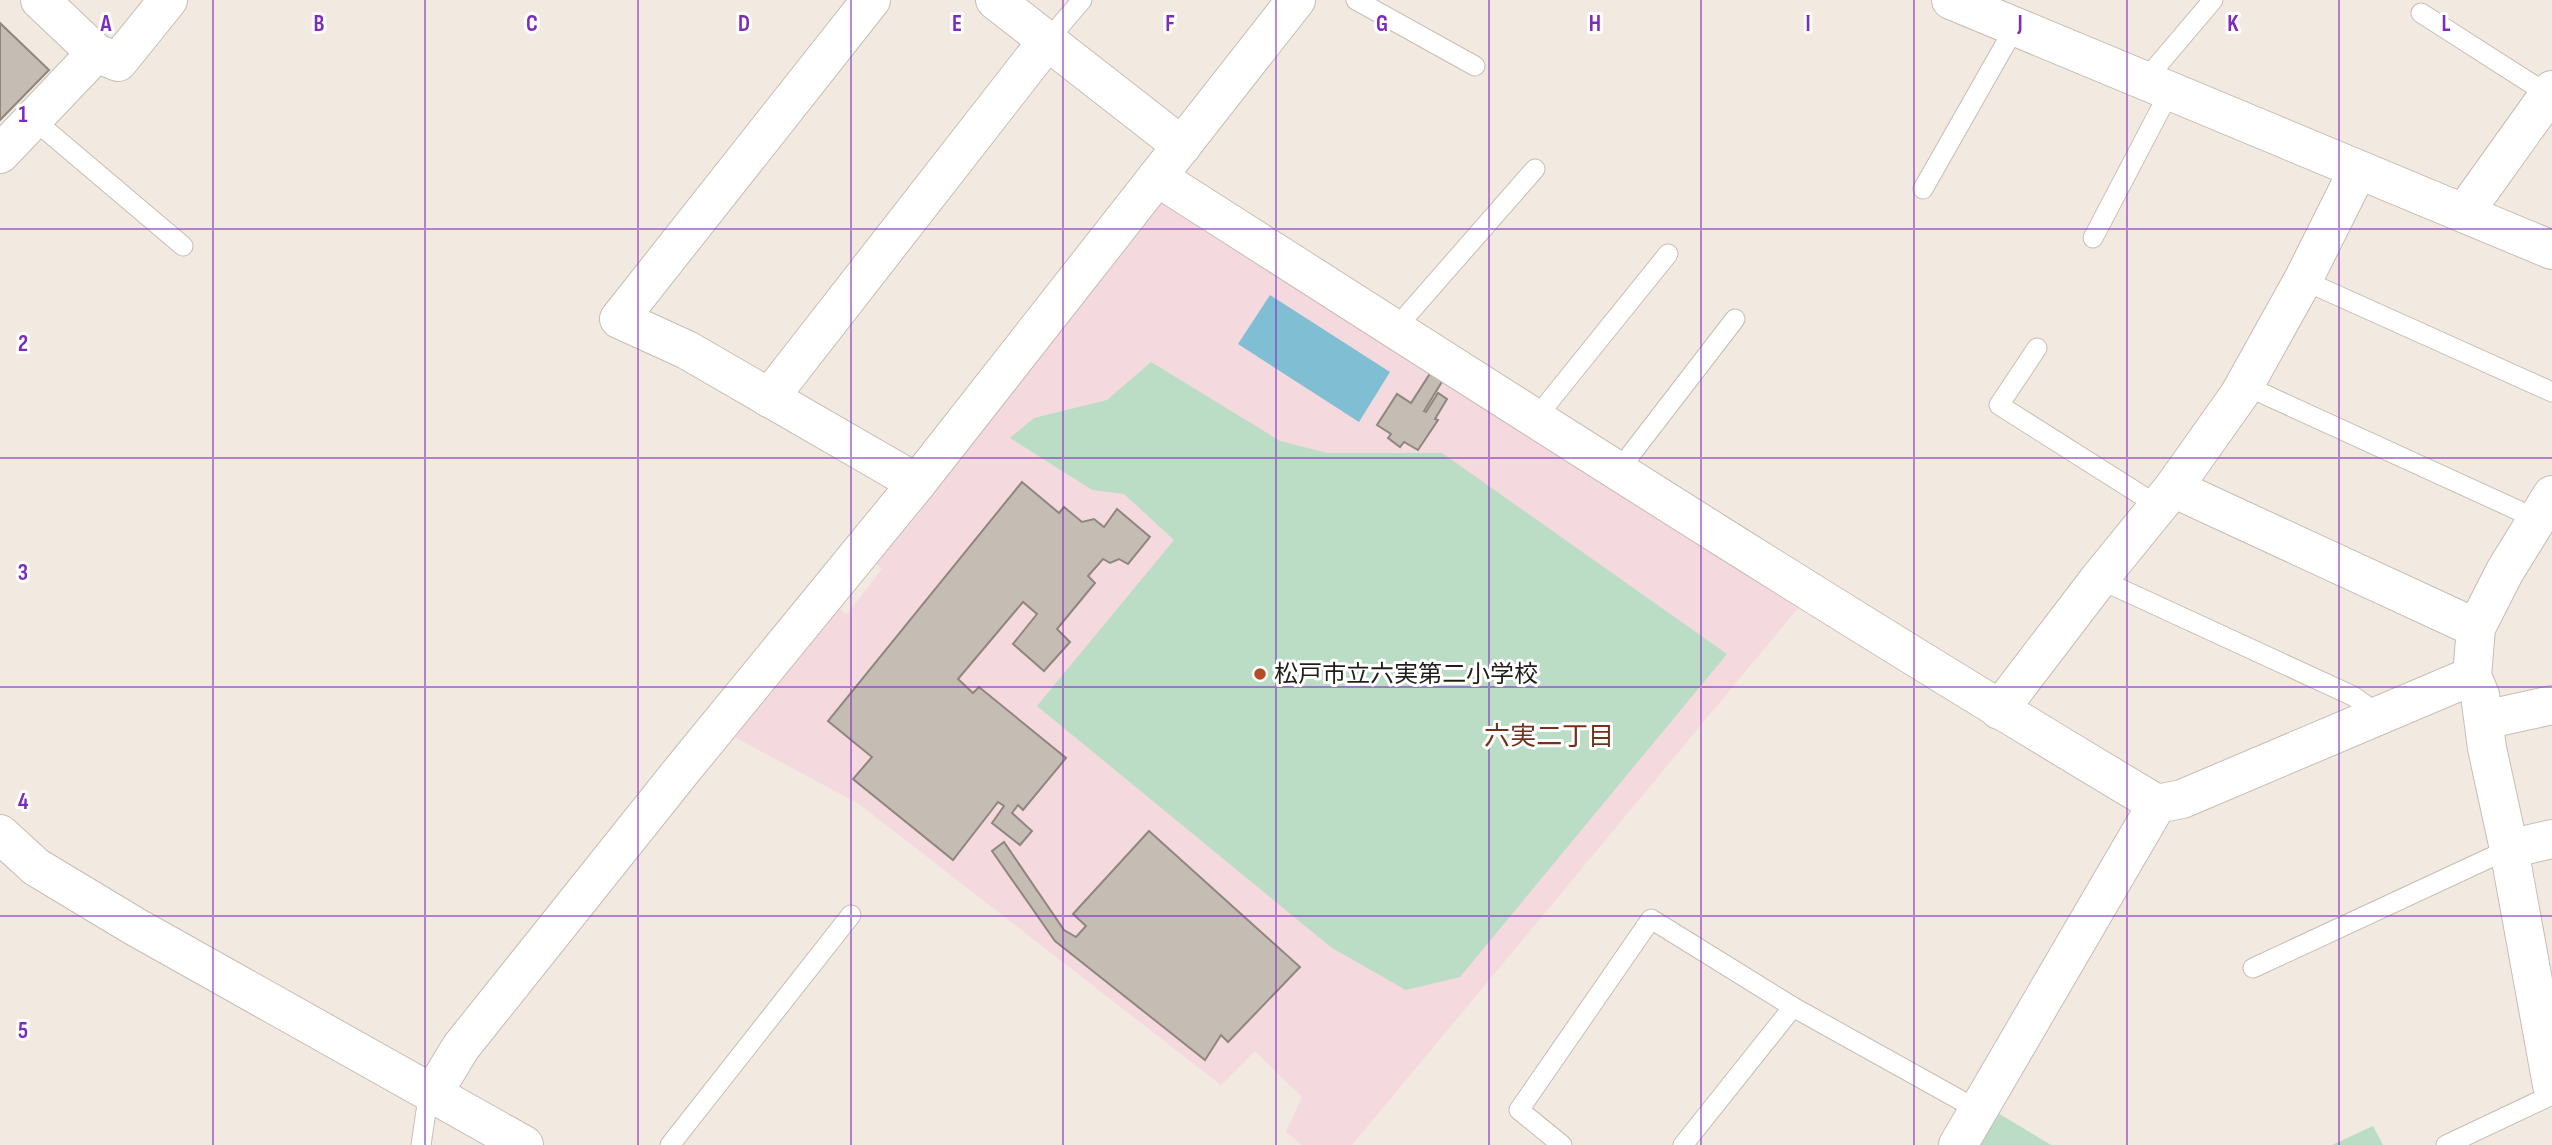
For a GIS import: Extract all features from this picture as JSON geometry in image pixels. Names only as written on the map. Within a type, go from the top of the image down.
[{"type":"street","points":[[40,0],[96,53],[118,62],[168,0]]},
{"type":"street","points":[[871,0],[619,318],[687,350],[917,483]]},
{"type":"street","points":[[995,0],[1182,146]]},
{"type":"street","points":[[431,1092],[469,1036],[683,768],[917,483],[1296,0]]},
{"type":"street","points":[[1971,3],[2015,27],[2552,250]]},
{"type":"street","points":[[769,398],[1048,40]]},
{"type":"street","points":[[0,154],[96,53]]},
{"type":"street","points":[[2464,213],[2550,93]]},
{"type":"street","points":[[1999,710],[2165,496],[2244,385],[2303,280],[2358,170]]},
{"type":"street","points":[[1157,177],[1535,419],[1999,710],[2157,804],[2182,799],[2472,676]]},
{"type":"street","points":[[2165,496],[2476,628]]},
{"type":"street","points":[[2544,507],[2505,571],[2476,628],[2472,676],[2480,695],[2487,748],[2509,849],[2552,1085]]},
{"type":"street","points":[[2484,720],[2552,705]]},
{"type":"street","points":[[1958,1145],[2157,804]]},
{"type":"street","points":[[0,834],[36,867],[134,926],[524,1145]]},
{"type":"street","points":[[2509,849],[2552,839]]},
{"type":"lane","points":[[1048,40],[1083,0]]},
{"type":"lane","points":[[1356,0],[1475,66]]},
{"type":"lane","points":[[2093,238],[2158,85],[2213,0]]},
{"type":"lane","points":[[2421,13],[2550,93]]},
{"type":"lane","points":[[1923,189],[2015,27]]},
{"type":"lane","points":[[33,118],[183,246]]},
{"type":"lane","points":[[1395,329],[1535,169]]},
{"type":"lane","points":[[1535,419],[1668,254]]},
{"type":"lane","points":[[2303,280],[2552,392]]},
{"type":"lane","points":[[1618,471],[1735,318]]},
{"type":"lane","points":[[2037,348],[1999,405],[2165,496]]},
{"type":"lane","points":[[2244,385],[2544,507]]},
{"type":"lane","points":[[2099,579],[2353,696],[2382,716]]},
{"type":"lane","points":[[2253,968],[2509,849]]},
{"type":"lane","points":[[670,1145],[851,915]]},
{"type":"lane","points":[[1562,1145],[1519,1110],[1651,919],[1793,1007],[1978,1110]]},
{"type":"lane","points":[[1683,1145],[1793,1007]]},
{"type":"lane","points":[[421,1145],[431,1092]]},
{"type":"lane","points":[[2446,1145],[2552,1095]]},
{"type":"shaded area","name":"松戸市立六実第二小学校","points":[[1165,195],[1804,601],[1352,1145],[1302,1145],[1286,1132],[1302,1097],[1255,1051],[1221,1085],[859,804],[727,733],[833,603],[847,614],[882,569],[875,562]]},
{"type":"green space","points":[[1151,362],[1280,441],[1327,453],[1442,453],[1727,654],[1460,977],[1406,990],[1332,948],[1037,706],[1174,540],[1124,494],[1092,490],[1010,438],[1034,418],[1107,400]]},
{"type":"green space","points":[[1993,1110],[2051,1145],[1972,1145]]},
{"type":"green space","points":[[2373,1126],[2383,1145],[2332,1145]]},
{"type":"water","points":[[1270,295],[1390,372],[1359,422],[1238,344]]},
{"type":"building","points":[[0,23],[49,70],[0,120]]},
{"type":"building","points":[[1431,372],[1443,380],[1424,411],[1426,412],[1438,393],[1447,399],[1435,419],[1438,420],[1418,450],[1404,442],[1400,447],[1388,438],[1391,434],[1377,425],[1397,394],[1411,403]]},
{"type":"building","points":[[1022,482],[1059,513],[1064,507],[1082,522],[1094,519],[1104,527],[1117,509],[1150,537],[1128,564],[1119,559],[1110,563],[1103,559],[1088,576],[1095,583],[1057,629],[1070,642],[1044,671],[1013,644],[1037,614],[1023,602],[958,679],[973,693],[979,687],[1066,758],[1023,810],[1018,805],[1012,813],[1032,831],[1020,845],[992,823],[1004,806],[998,802],[953,860],[853,779],[872,757],[828,721]]},
{"type":"building","points":[[1149,831],[1300,967],[1228,1042],[1221,1035],[1205,1060],[1055,941],[992,851],[1004,842],[1064,930],[1076,937],[1086,926],[1073,914]]},
{"type":"place","name":"松戸市立六実第二小学校","points":[[1260,674]]},
{"type":"district","name":"六実二丁目","points":[[1549,736]]}]
